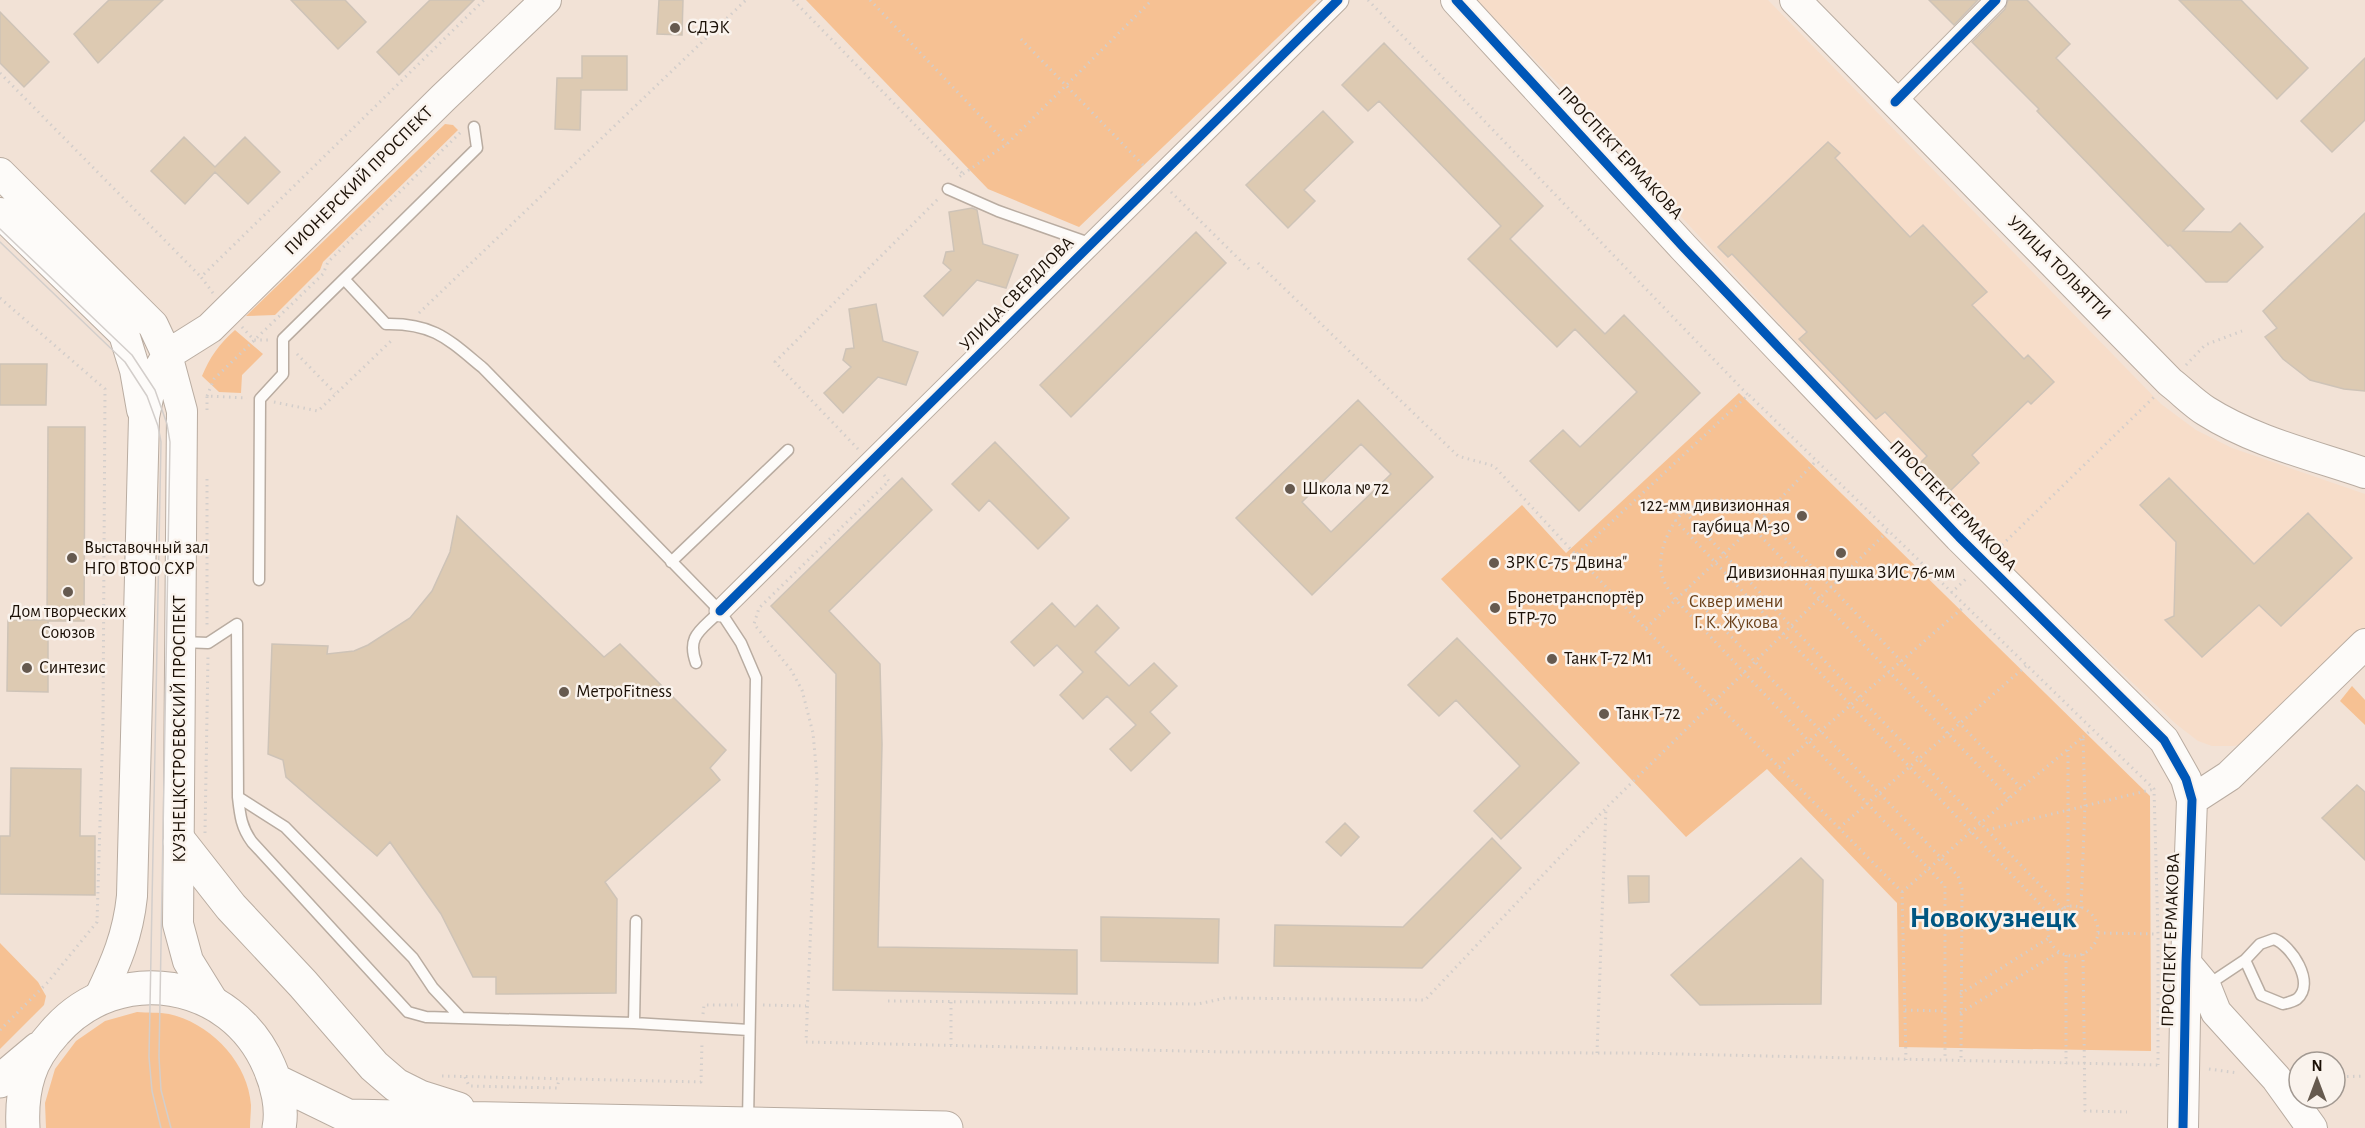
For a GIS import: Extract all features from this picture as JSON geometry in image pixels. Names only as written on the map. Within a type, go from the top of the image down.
[{"type":"main road","name":"ПИОНЕРСКИЙ ПРОСПЕКТ","points":[[167,355],[210,328],[409,131],[546,0]]},
{"type":"main road","name":"ПРОСПЕКТ ЕРМАКОВА","points":[[1456,0],[1684,248],[1984,563],[2164,740],[2187,779],[2192,800],[2186,963],[2171,1065],[2183,1128]]},
{"type":"main road","name":"УЛИЦА ТОЛЬЯТТИ","points":[[1795,0],[2170,382],[2204,410],[2229,424],[2260,437],[2365,472]]},
{"type":"main road","name":"КУЗНЕЦКСТРОЕВСКИЙ ПРОСПЕКТ","points":[[0,173],[153,324],[194,415]]},
{"type":"main road","points":[[32,204],[111,258],[183,328],[195,331],[210,328]]},
{"type":"main road","points":[[0,213],[124,334],[167,355],[151,384],[144,417],[132,896],[129,923],[121,951],[99,998]]},
{"type":"main road","name":"КУЗНЕЦКСТРОЕВСКИЙ ПРОСПЕКТ","points":[[210,328],[189,363],[194,415],[195,642],[192,841],[178,924],[188,961],[214,1003]]},
{"type":"main road","points":[[124,334],[137,378],[144,417]]},
{"type":"main road","points":[[2192,800],[2229,776],[2365,644]]},
{"type":"main road","points":[[192,841],[231,907],[303,984],[374,1066],[396,1085],[488,1124]]},
{"type":"main road","name":"ПРОСПЕКТ ЕРМАКОВА","points":[[2186,963],[2206,987],[2216,1012],[2276,1078],[2312,1128]]},
{"type":"main road","points":[[0,1081],[42,1046],[67,1018],[99,998],[124,990],[159,987],[183,991],[214,1003],[242,1023],[262,1050],[276,1081],[281,1120],[279,1128]]},
{"type":"main road","points":[[22,1128],[22,1103],[29,1074],[42,1046]]},
{"type":"main road","points":[[276,1081],[338,1122],[748,1124],[946,1128]]},
{"type":"main road","points":[[0,1126],[7,1128]]},
{"type":"street","name":"УЛИЦА СВЕРДЛОВА","points":[[720,611],[1338,0]]},
{"type":"street","points":[[1895,102],[1996,0]]},
{"type":"lane","points":[[259,580],[260,399],[283,374],[283,339],[477,148],[472,125]]},
{"type":"lane","points":[[948,189],[998,212],[1092,244]]},
{"type":"lane","points":[[344,279],[386,324],[408,324],[443,335],[483,368],[720,611],[741,643],[756,678],[748,1124]]},
{"type":"lane","points":[[671,562],[788,450]]},
{"type":"lane","points":[[696,663],[692,643],[720,611]]},
{"type":"lane","points":[[195,642],[237,624],[238,797],[244,830],[252,842],[408,1012],[426,1017],[749,1029]]},
{"type":"lane","points":[[238,797],[285,826],[413,958],[433,988],[461,1018]]},
{"type":"lane","points":[[634,1023],[636,921]]},
{"type":"lane","points":[[2206,987],[2245,960],[2260,944],[2274,939],[2282,942],[2291,951],[2304,977],[2303,988],[2297,999],[2283,1004],[2260,995],[2245,960]]},
{"type":"path","points":[[207,396],[260,399],[318,411],[746,0]]},
{"type":"path","points":[[870,0],[1007,144]]},
{"type":"path","points":[[963,174],[1007,144],[1152,0]]},
{"type":"path","points":[[1368,0],[1748,395],[2154,789],[2158,934],[2171,1065]]},
{"type":"path","points":[[1021,39],[1065,86],[1249,269]]},
{"type":"path","points":[[0,73],[201,277]]},
{"type":"path","points":[[194,415],[207,396],[214,379],[323,274],[327,262],[472,125]]},
{"type":"path","points":[[1258,263],[1458,456],[1494,466],[1714,701],[1902,892],[1906,1060]]},
{"type":"path","points":[[0,298],[105,388],[102,723],[96,922],[48,982],[0,1030]]},
{"type":"path","points":[[1951,593],[2170,382],[2205,345],[2242,331]]},
{"type":"path","points":[[1576,555],[1748,395]]},
{"type":"path","points":[[1646,628],[1723,552],[1764,516],[1816,461]]},
{"type":"path","points":[[192,841],[195,642],[207,468]]},
{"type":"path","points":[[1945,1061],[1947,892],[1945,886],[1675,599],[1662,577],[1662,552],[1667,534],[1675,520],[1684,511],[1702,501],[1733,500],[1752,507],[1764,516],[2021,788]]},
{"type":"path","points":[[1684,511],[2062,909]]},
{"type":"path","points":[[1675,520],[2053,918]]},
{"type":"path","points":[[1752,527],[2009,798]]},
{"type":"path","points":[[888,1001],[1198,1004],[1226,998],[1425,1000],[1606,807],[1888,531]]},
{"type":"path","points":[[1686,589],[1959,876],[1962,889],[1961,1062]]},
{"type":"path","points":[[1779,767],[1965,606]]},
{"type":"path","points":[[1839,828],[2026,666]]},
{"type":"path","points":[[1902,892],[2091,730]]},
{"type":"path","points":[[2081,908],[2085,805],[2083,737]]},
{"type":"path","points":[[2068,749],[2068,907]]},
{"type":"path","points":[[1987,830],[2154,789]]},
{"type":"path","points":[[1597,1053],[1606,807]]},
{"type":"path","points":[[2068,907],[2081,908],[2095,919],[2098,933],[2093,947],[2083,954],[2066,955],[2059,952],[2049,938],[2049,926],[2053,918],[2062,909],[2068,907]]},
{"type":"path","points":[[2098,933],[2158,934]]},
{"type":"path","points":[[1960,994],[2049,938]]},
{"type":"path","points":[[1960,1012],[2059,952]]},
{"type":"path","points":[[2083,954],[2085,1111],[2127,1112]]},
{"type":"path","points":[[2066,955],[2066,1064]]},
{"type":"path","points":[[951,1002],[951,1045]]},
{"type":"path","points":[[433,1076],[701,1082],[704,1005],[750,1005],[806,1006],[806,1042],[1226,1052],[1597,1053],[2171,1065],[2276,1078]]},
{"type":"path","points":[[1905,1010],[1946,1011]]},
{"type":"path","points":[[2347,1077],[2365,1076]]},
{"type":"path","points":[[465,1077],[470,1086],[513,1088],[557,1088],[559,1079]]},
{"type":"shaded area","points":[[1477,0],[1768,0],[2161,404],[2196,430],[2232,448],[2365,494],[2365,630],[2249,742],[2234,746],[2212,746],[2198,741],[2176,724],[1954,513],[1571,97]]},
{"type":"green space","points":[[806,0],[1317,0],[1079,227],[988,189]]},
{"type":"green space","points":[[445,124],[453,125],[458,130],[323,262],[320,270],[275,315],[246,316]]},
{"type":"green space","points":[[235,330],[263,354],[242,375],[241,393],[219,392],[202,376],[216,351]]},
{"type":"green space","name":"Сквер имени Г. К. Жукова","points":[[1739,393],[2150,796],[2151,1051],[1899,1047],[1897,903],[1767,769],[1686,837],[1441,579],[1522,505],[1566,553]]},
{"type":"green space","points":[[2352,686],[2365,700],[2365,725],[2340,701]]},
{"type":"green space","points":[[0,943],[38,982],[46,996],[44,1005],[0,1049]]},
{"type":"green space","points":[[137,1012],[165,1013],[184,1019],[212,1035],[224,1047],[243,1074],[248,1089],[251,1105],[250,1128],[46,1128],[45,1103],[55,1069],[76,1041],[105,1021]]},
{"type":"building","points":[[109,0],[163,0],[98,63],[74,34]]},
{"type":"building","points":[[291,0],[345,0],[366,22],[338,49]]},
{"type":"building","points":[[430,0],[474,0],[399,75],[377,52]]},
{"type":"building","points":[[659,0],[683,0],[682,35],[657,34]]},
{"type":"building","points":[[1929,0],[1978,0],[1954,25]]},
{"type":"building","points":[[2008,0],[2027,0],[2070,44],[2056,58],[2204,209],[2183,231],[2231,232],[2240,223],[2263,247],[2227,282],[2206,282],[2170,245],[2168,246],[2037,111],[2039,109],[1972,42],[2005,9]]},
{"type":"building","points":[[2179,0],[2241,0],[2308,68],[2277,99]]},
{"type":"building","points":[[0,12],[49,62],[24,87],[0,63]]},
{"type":"building","points":[[1384,43],[1543,206],[1510,239],[1605,334],[1624,315],[1700,393],[1579,511],[1530,461],[1563,430],[1580,447],[1637,392],[1575,329],[1557,347],[1468,259],[1501,226],[1379,101],[1368,111],[1342,85]]},
{"type":"building","points":[[582,56],[627,56],[627,90],[581,90],[580,130],[555,129],[557,78],[582,78]]},
{"type":"building","points":[[2365,58],[2365,120],[2332,152],[2301,121]]},
{"type":"building","points":[[1323,111],[1353,142],[1304,190],[1315,201],[1288,228],[1246,185]]},
{"type":"building","points":[[184,137],[215,167],[245,137],[280,172],[248,204],[215,172],[185,204],[151,171]]},
{"type":"building","points":[[1828,142],[1840,153],[1835,158],[1910,237],[1923,225],[1987,292],[1972,305],[2024,359],[2028,355],[2054,382],[2031,404],[2028,401],[1972,455],[1979,463],[1949,492],[1920,463],[1927,456],[1885,412],[1876,419],[1799,339],[1807,332],[1732,254],[1728,257],[1718,247]]},
{"type":"building","points":[[972,208],[977,210],[983,244],[1018,255],[1006,288],[977,280],[943,316],[924,296],[951,270],[943,263],[946,252],[954,251],[949,212]]},
{"type":"building","points":[[2365,213],[2365,391],[2344,389],[2310,380],[2283,359],[2265,337],[2277,328],[2263,311]]},
{"type":"building","points":[[1196,232],[1226,263],[1071,417],[1040,385]]},
{"type":"building","points":[[876,304],[883,341],[918,352],[906,385],[878,377],[843,413],[824,393],[851,367],[843,360],[846,349],[854,348],[849,309]]},
{"type":"building","points":[[0,364],[47,364],[46,405],[0,405]]},
{"type":"building","name":"Школа № 72","points":[[1358,400],[1433,477],[1312,595],[1236,518]],"holes":[[[1361,444],[1391,474],[1331,532],[1302,502]]]},
{"type":"building","points":[[48,427],[85,427],[84,621],[48,621],[48,692],[7,691],[8,620],[47,620]]},
{"type":"building","points":[[995,442],[1069,518],[1038,549],[989,500],[979,511],[952,484]]},
{"type":"building","points":[[902,478],[932,510],[829,611],[880,664],[882,744],[878,947],[1077,950],[1077,994],[833,990],[836,674],[771,606]]},
{"type":"building","points":[[2169,478],[2254,564],[2308,513],[2352,558],[2281,626],[2259,605],[2202,657],[2165,620],[2174,616],[2176,542],[2140,505]]},
{"type":"building","points":[[457,516],[604,657],[620,644],[726,750],[710,768],[720,780],[605,882],[617,899],[616,993],[496,994],[496,977],[473,977],[441,914],[390,842],[377,856],[286,777],[283,760],[268,754],[272,644],[328,646],[327,654],[354,651],[368,645],[410,618],[432,591],[450,552]]},
{"type":"building","points":[[1052,603],[1075,627],[1097,605],[1119,628],[1095,652],[1129,686],[1154,663],[1177,686],[1150,712],[1170,733],[1131,771],[1110,749],[1136,725],[1107,696],[1083,719],[1060,695],[1083,672],[1057,645],[1034,666],[1011,642]]},
{"type":"building","points":[[1457,638],[1579,763],[1501,839],[1474,811],[1520,766],[1456,700],[1439,716],[1408,685]]},
{"type":"building","points":[[11,768],[81,769],[80,836],[95,836],[95,895],[0,894],[0,836],[10,836]]},
{"type":"building","points":[[2357,785],[2365,792],[2365,860],[2322,818]]},
{"type":"building","points":[[1345,823],[1359,837],[1341,856],[1326,842]]},
{"type":"building","points":[[1492,838],[1521,868],[1422,968],[1274,966],[1275,925],[1403,927]]},
{"type":"building","points":[[1801,858],[1823,880],[1821,1004],[1700,1005],[1671,975]]},
{"type":"building","points":[[1628,876],[1649,876],[1649,902],[1629,903]]},
{"type":"building","points":[[1101,917],[1219,919],[1218,963],[1101,961]]},
{"type":"tram line","points":[[0,229],[132,355],[155,390],[167,424],[170,442],[159,1057],[161,1090],[171,1128]]},
{"type":"tram line","points":[[0,242],[125,362],[147,396],[161,442],[149,1057],[152,1091],[161,1128]]},
{"type":"cycle path","points":[[720,611],[1338,0]]},
{"type":"cycle path","points":[[1456,0],[1684,248],[1959,537],[2164,740],[2186,779],[2192,800],[2183,1128]]},
{"type":"cycle path","points":[[1895,102],[1996,0]]},
{"type":"place","name":"СДЭК","points":[[675,28]]},
{"type":"place","name":"Школа № 72","points":[[1290,489]]},
{"type":"place","name":"122-мм дивизионная гаубица М-30","points":[[1802,516]]},
{"type":"place","name":"Дивизионная пушка ЗИС 76-мм","points":[[1841,553]]},
{"type":"place","name":"Выставочный зал НГО ВТОО СХР","points":[[72,558]]},
{"type":"place","name":"ЗРК С-75 \"Двина\"","points":[[1494,563]]},
{"type":"place","name":"Дом творческих Союзов","points":[[68,592]]},
{"type":"place","name":"Бронетранспортёр БТР-70","points":[[1495,608]]},
{"type":"place","name":"Танк Т-72 М1","points":[[1552,659]]},
{"type":"place","name":"Синтезис","points":[[27,668]]},
{"type":"place","name":"МетроFitness","points":[[564,692]]},
{"type":"place","name":"Танк Т-72","points":[[1604,714]]},
{"type":"district","name":"Новокузнецк","points":[[1993,918]]}]
